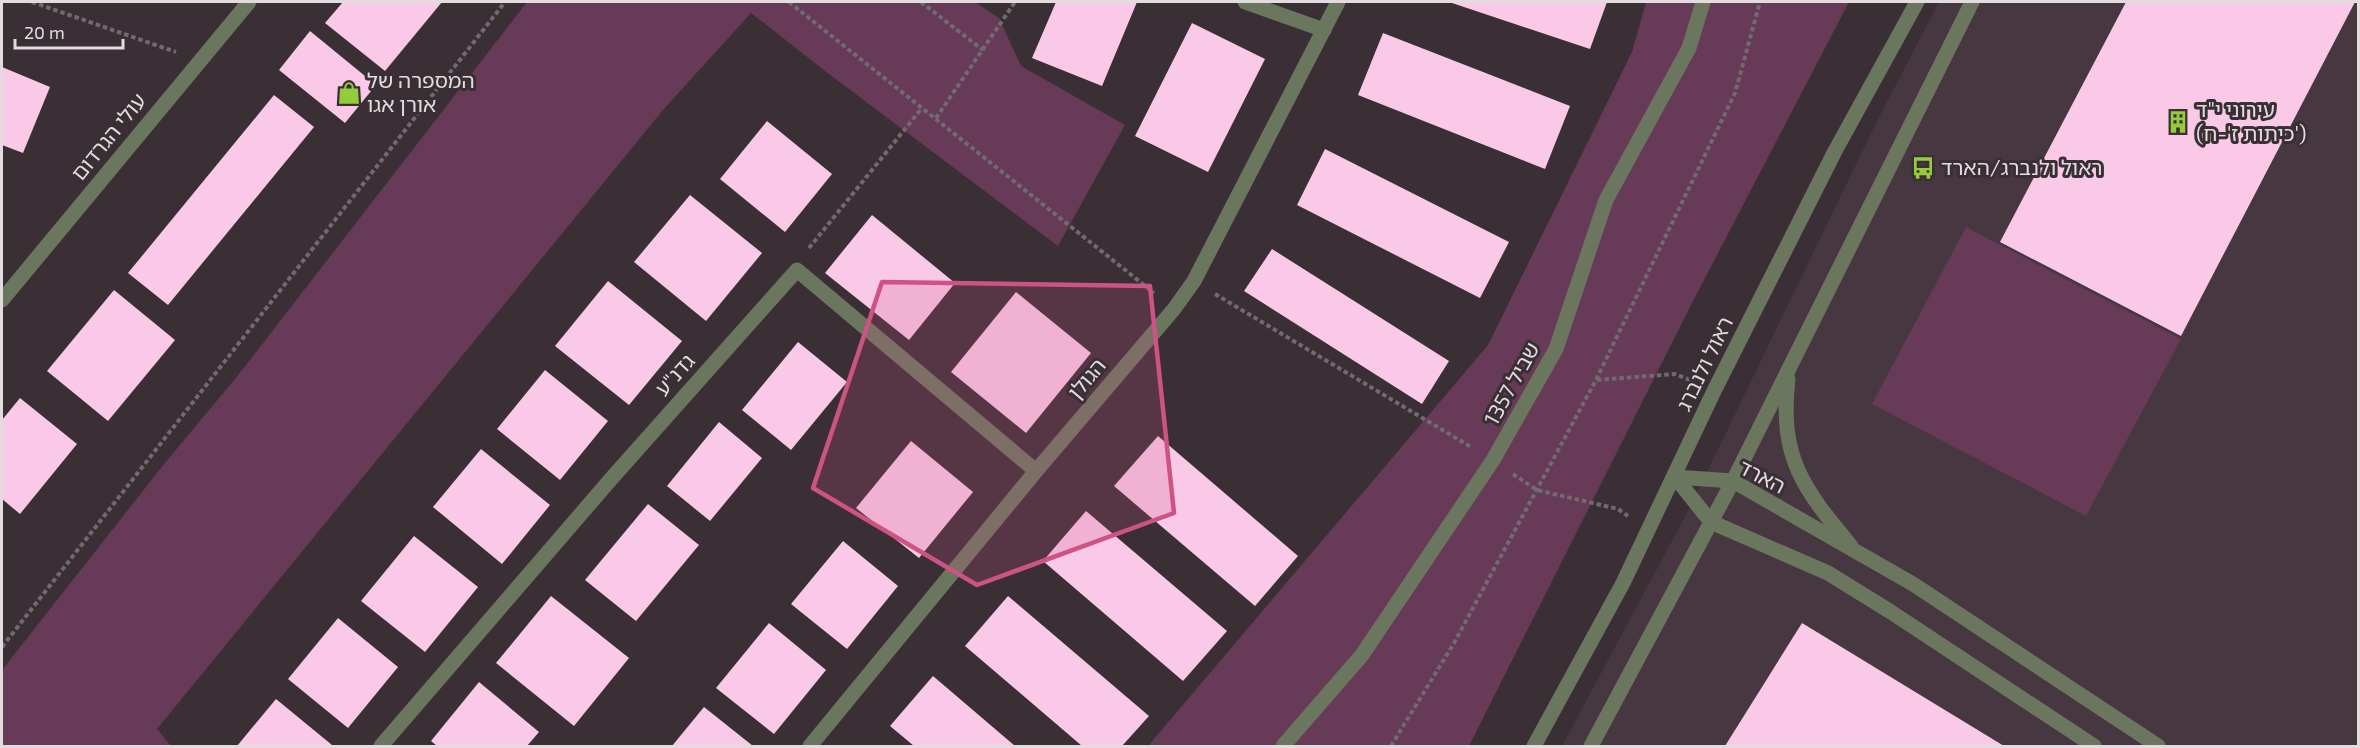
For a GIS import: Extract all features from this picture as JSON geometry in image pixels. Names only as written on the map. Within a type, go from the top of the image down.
[{"type":"street","name":"עולי הגרדום","points":[[2,300],[249,2]]},
{"type":"street","points":[[1245,2],[1324,30]]},
{"type":"street","name":"הגולן","points":[[810,747],[1036,471],[1174,309],[1194,281],[1338,2]]},
{"type":"street","name":"שביל 1357","points":[[1283,747],[1362,655],[1493,460],[1556,349],[1606,200],[1689,48],[1703,2]]},
{"type":"street","name":"ראול ולנברג","points":[[1534,747],[1623,583],[1714,391],[1835,151],[1917,2]]},
{"type":"street","points":[[1591,747],[1733,481],[1972,2]]},
{"type":"street","points":[[797,270],[1036,471]]},
{"type":"street","name":"גדנ\"ע","points":[[381,747],[611,479],[797,270]]},
{"type":"street","points":[[1789,370],[1785,404],[1791,452],[1796,470],[1815,503],[1858,555]]},
{"type":"street","points":[[1675,477],[1711,522],[1828,573],[1891,612],[2094,747]]},
{"type":"street","name":"הארד","points":[[1675,477],[1733,481],[1858,555],[1913,584],[2158,747]]},
{"type":"path","points":[[32,2],[200,59]]},
{"type":"path","points":[[2,647],[505,2]]},
{"type":"path","points":[[789,2],[1174,309]]},
{"type":"path","points":[[921,2],[984,51]]},
{"type":"path","points":[[936,118],[984,51],[1015,2]]},
{"type":"path","points":[[1391,747],[1454,643],[1596,380],[1735,93],[1760,2]]},
{"type":"path","points":[[797,270],[802,258],[922,108]]},
{"type":"path","points":[[1194,281],[1493,460],[1537,490],[1618,509],[1647,531]]},
{"type":"path","points":[[1596,380],[1675,374],[1714,391]]},
{"type":"highlighted area","points":[[882,282],[1150,286],[1174,513],[977,585],[813,488]]},
{"type":"shaded area","points":[[527,2],[975,2],[999,18],[1021,66],[1125,125],[1058,246],[751,13],[663,110],[157,729],[171,746],[2,746],[2,670],[164,464],[239,374]]},
{"type":"shaded area","points":[[1646,2],[1849,2],[1691,305],[1469,746],[1148,746],[1488,345],[1632,52]]},
{"type":"shaded area","points":[[1939,2],[2358,2],[2358,746],[1562,746],[1689,509],[1876,123]]},
{"type":"shaded area","points":[[1966,227],[2181,339],[2086,516],[1872,404]]},
{"type":"building","points":[[343,2],[442,2],[385,71],[325,23]]},
{"type":"building","points":[[1056,2],[1137,2],[1102,86],[1032,58]]},
{"type":"building","points":[[1449,2],[1607,2],[1590,49]]},
{"type":"building","name":"עירוני י\"ד (כיתות ז'-ח')","points":[[2126,2],[2355,2],[2181,336],[2000,242]]},
{"type":"building","points":[[1192,23],[1265,59],[1208,172],[1135,136]]},
{"type":"building","points":[[310,31],[376,85],[345,123],[279,70]]},
{"type":"building","points":[[1383,33],[1570,106],[1545,169],[1358,95]]},
{"type":"building","points":[[2,67],[50,87],[23,153],[2,145]]},
{"type":"building","points":[[274,95],[314,127],[168,305],[128,273]]},
{"type":"building","points":[[767,121],[832,174],[785,232],[720,179]]},
{"type":"building","points":[[1325,149],[1509,242],[1480,298],[1297,205]]},
{"type":"building","points":[[690,195],[762,253],[706,321],[634,262]]},
{"type":"building","points":[[872,215],[955,283],[909,340],[825,273]]},
{"type":"building","points":[[1272,249],[1449,361],[1422,404],[1244,291]]},
{"type":"building","points":[[608,281],[682,341],[629,405],[555,346]]},
{"type":"building","points":[[114,290],[175,340],[108,421],[47,371]]},
{"type":"building","points":[[1016,292],[1091,353],[1026,433],[951,372]]},
{"type":"building","points":[[798,342],[847,382],[791,450],[742,410]]},
{"type":"building","points":[[545,370],[608,421],[560,480],[497,429]]},
{"type":"building","points":[[20,398],[77,444],[20,514],[2,499],[2,420]]},
{"type":"building","points":[[719,422],[762,458],[710,521],[667,486]]},
{"type":"building","points":[[1158,436],[1298,556],[1255,606],[1114,486]]},
{"type":"building","points":[[911,441],[973,492],[919,558],[856,508]]},
{"type":"building","points":[[481,449],[550,505],[502,564],[433,507]]},
{"type":"building","points":[[648,504],[699,545],[636,621],[585,580]]},
{"type":"building","points":[[1086,511],[1227,631],[1183,681],[1043,561]]},
{"type":"building","points":[[414,536],[478,587],[425,652],[361,601]]},
{"type":"building","points":[[843,541],[898,586],[847,649],[791,604]]},
{"type":"building","points":[[551,596],[629,658],[574,726],[496,663]]},
{"type":"building","points":[[1008,596],[1149,716],[1122,746],[1082,746],[965,646]]},
{"type":"building","points":[[338,618],[398,667],[348,728],[288,679]]},
{"type":"building","points":[[769,623],[826,670],[774,734],[716,688]]},
{"type":"building","points":[[1802,623],[2004,746],[1725,746]]},
{"type":"building","points":[[933,676],[1015,746],[914,746],[890,726]]},
{"type":"building","points":[[479,682],[539,732],[527,746],[437,746],[431,741]]},
{"type":"building","points":[[276,699],[332,745],[237,746]]},
{"type":"building","points":[[704,707],[753,746],[672,746]]},
{"type":"place","name":"המספרה של אורן אגו","points":[[349,93]]},
{"type":"place","name":"עירוני י\"ד (כיתות ז'-ח')","points":[[2178,122]]},
{"type":"place","name":"ראול ולנברג/הארד","points":[[1923,168]]}]
